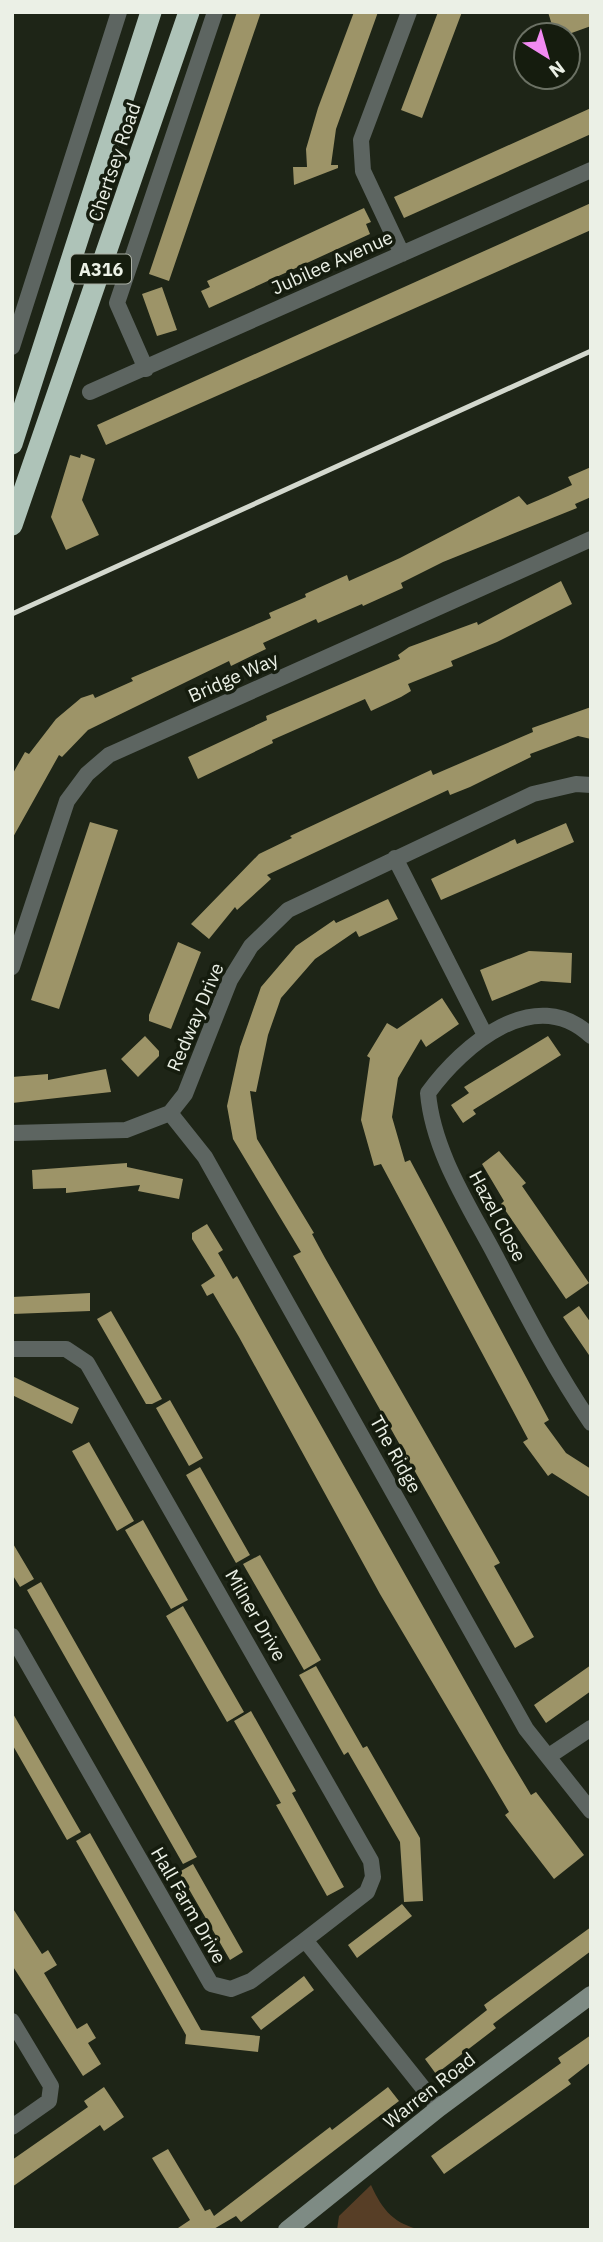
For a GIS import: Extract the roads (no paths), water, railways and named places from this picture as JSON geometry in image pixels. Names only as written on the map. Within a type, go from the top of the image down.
[{"type":"highway","name":"Chertsey Road","points":[[12,444],[151,12]]},
{"type":"highway","name":"Chertsey Road","points":[[12,525],[189,12]]},
{"type":"street","name":"Chertsey Road","points":[[12,347],[119,12]]},
{"type":"street","points":[[146,369],[117,303],[215,12]]},
{"type":"street","points":[[402,254],[363,171],[360,140],[410,12]]},
{"type":"street","points":[[109,49],[135,59]]},
{"type":"street","name":"Jubilee Avenue","points":[[90,392],[591,170]]},
{"type":"street","name":"Bridge Way","points":[[12,967],[67,801],[87,774],[109,755],[591,539]]},
{"type":"street","name":"Redway Drive","points":[[170,1113],[185,1094],[230,980],[251,946],[288,910],[533,794],[576,784],[591,785]]},
{"type":"street","points":[[395,858],[485,1035]]},
{"type":"street","name":"Hazel Close","points":[[591,1036],[558,1015],[530,1016],[485,1035],[444,1070],[428,1093],[430,1123],[456,1182],[517,1296],[591,1423]]},
{"type":"street","points":[[12,1133],[126,1130],[170,1113]]},
{"type":"street","name":"The Ridge","points":[[170,1113],[205,1157],[526,1729],[591,1811]]},
{"type":"street","name":"Milner Drive","points":[[12,1349],[66,1349],[87,1363],[371,1861],[373,1877],[367,1892],[305,1940]]},
{"type":"street","name":"Hall Farm Drive","points":[[12,1636],[198,1967],[211,1984],[231,1990],[251,1981],[305,1940]]},
{"type":"street","points":[[549,1756],[591,1728]]},
{"type":"street","points":[[305,1940],[439,2108]]},
{"type":"street","name":"Warren Road","points":[[295,2227],[439,2108],[591,1995]]},
{"type":"street","points":[[12,2021],[51,2086],[49,2101],[12,2127]]},
{"type":"railway","points":[[12,614],[591,351]]}]
